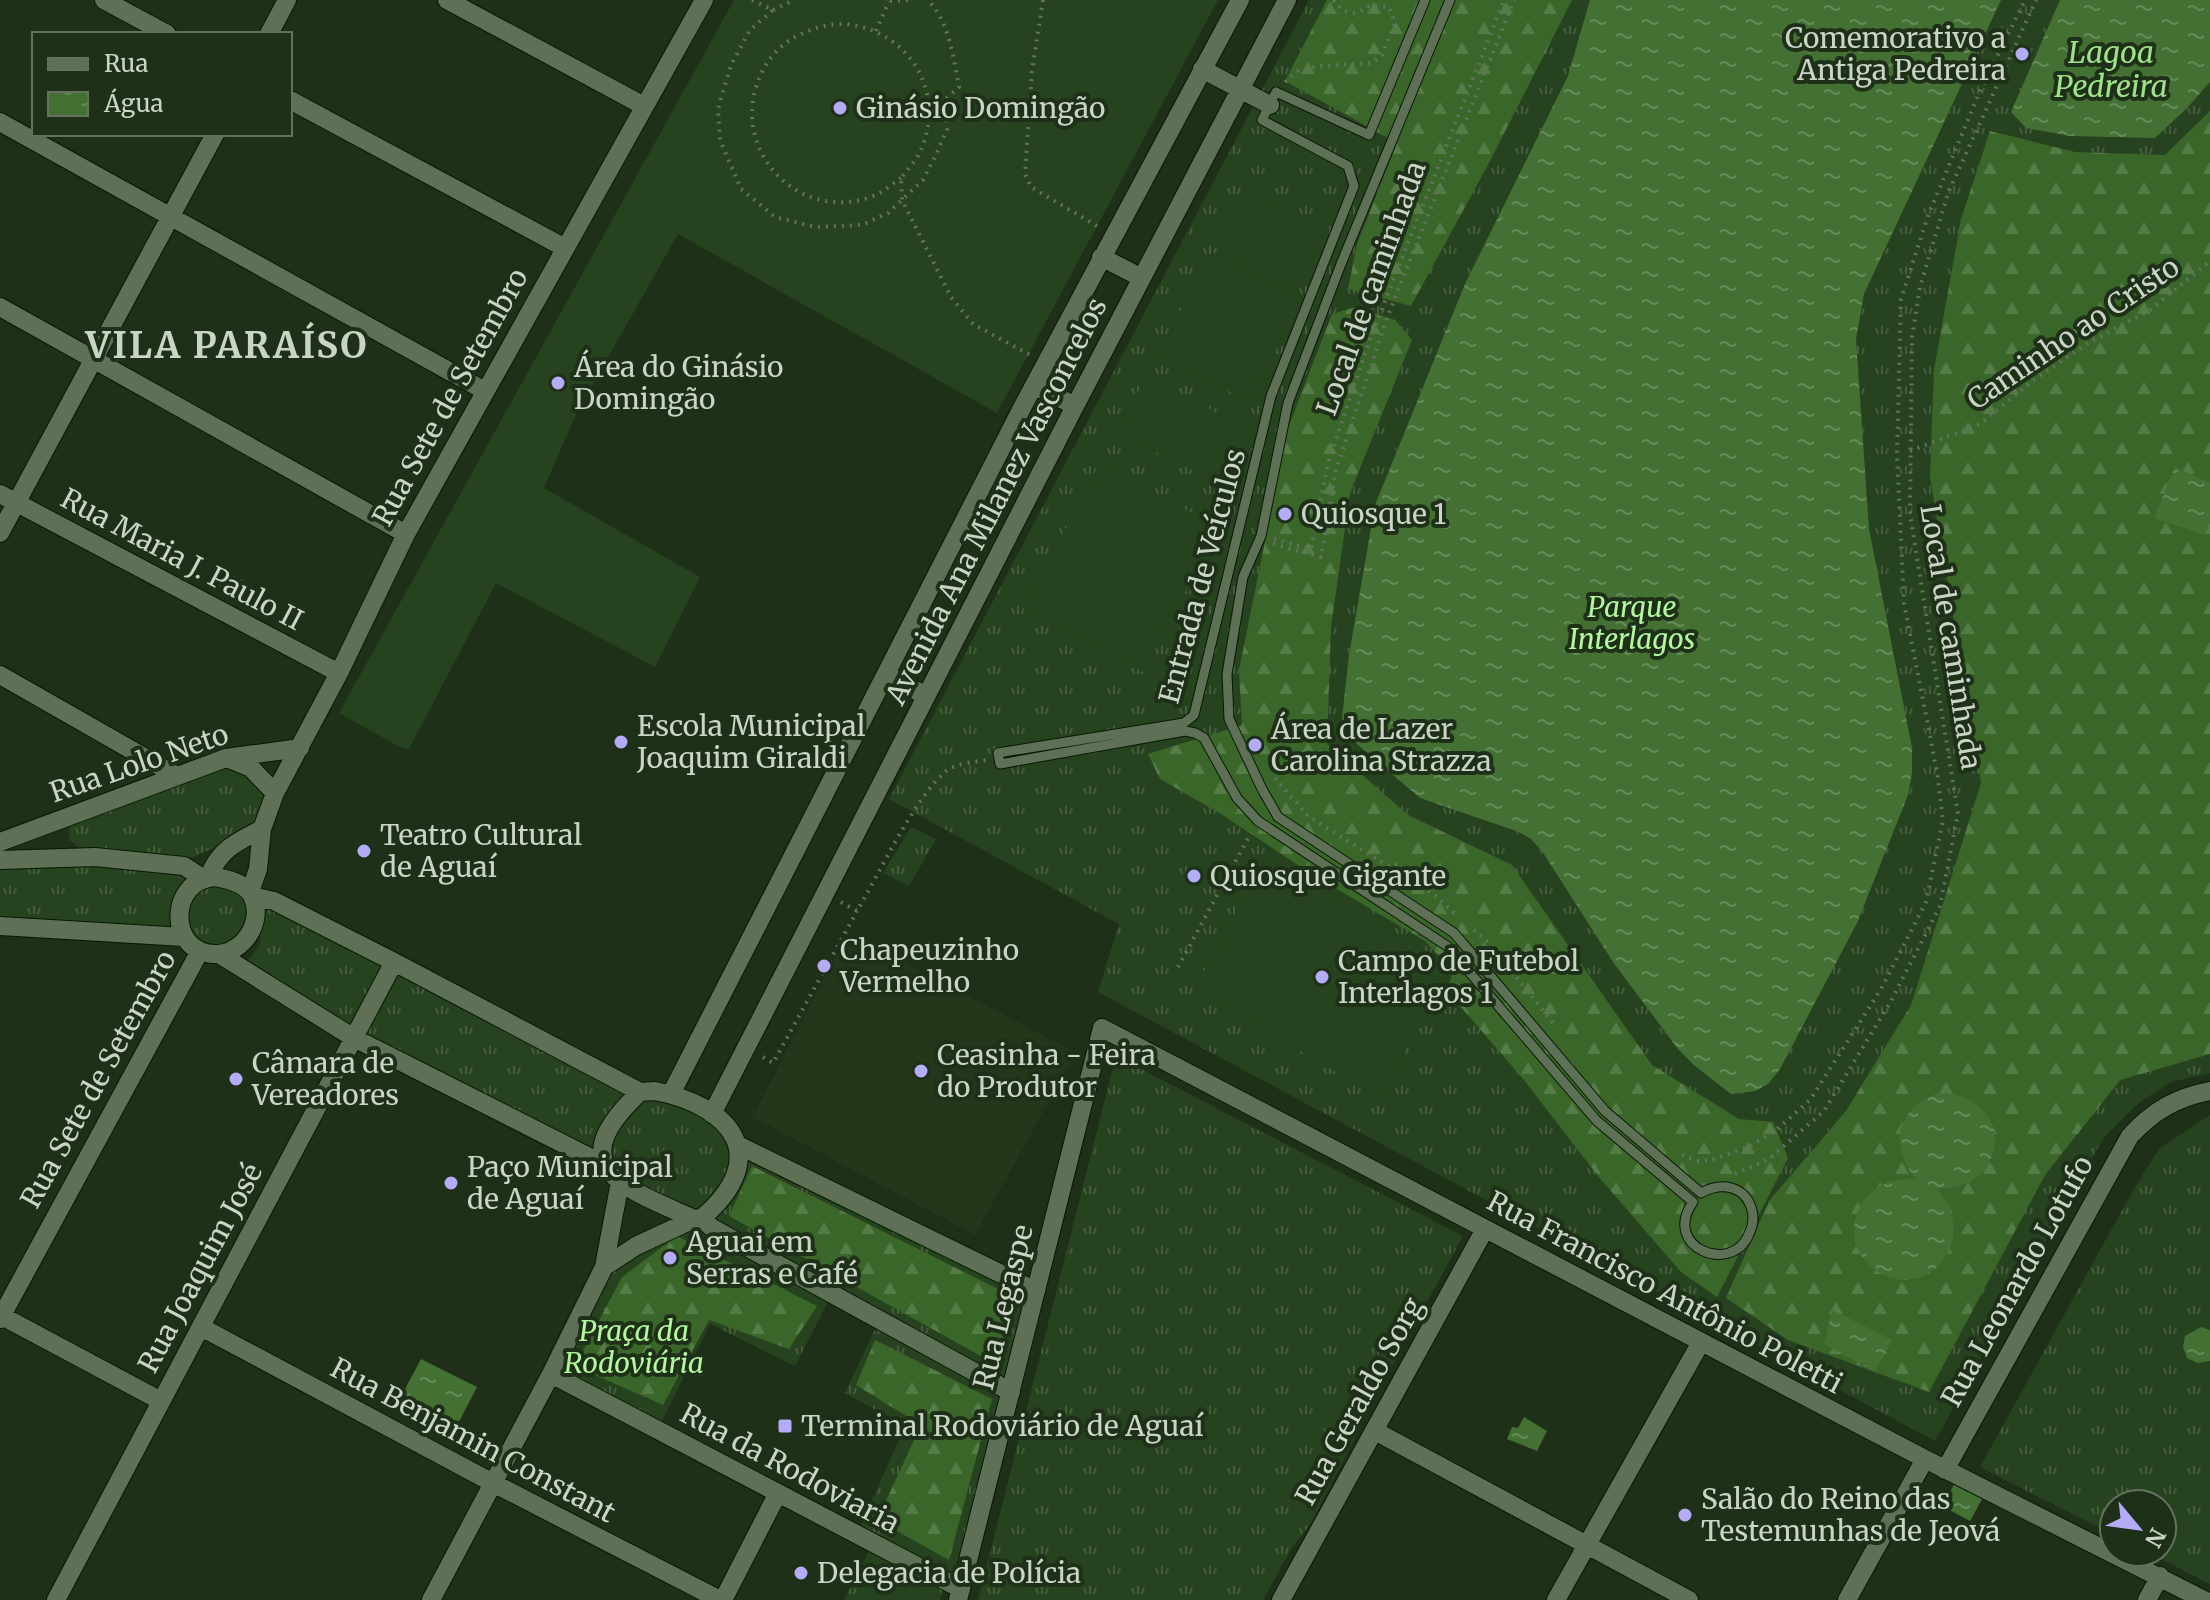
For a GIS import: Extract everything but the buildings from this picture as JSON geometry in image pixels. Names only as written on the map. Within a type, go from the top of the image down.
[{"type":"street","points":[[104,0],[163,32]]},
{"type":"street","points":[[270,32],[287,0]]},
{"type":"street","points":[[447,0],[644,106]]},
{"type":"street","name":"Rua Sete de Setembro","points":[[251,894],[258,869],[262,829],[275,793],[339,673],[406,534],[704,0]]},
{"type":"street","name":"Avenida Ana Milanez Vasconcelos","points":[[671,1094],[1034,385],[1240,0]]},
{"type":"street","name":"Avenida Ana Milanez Vasconcelos","points":[[712,1114],[1287,0]]},
{"type":"street","points":[[1202,69],[1270,105]]},
{"type":"street","points":[[292,101],[565,248]]},
{"type":"street","points":[[0,122],[485,391]]},
{"type":"street","points":[[0,533],[8,498],[93,359],[214,136]]},
{"type":"street","points":[[1101,257],[1142,278]]},
{"type":"street","points":[[0,307],[406,534]]},
{"type":"street","points":[[1034,385],[1075,406]]},
{"type":"street","name":"Rua Maria J. Paulo II","points":[[8,498],[339,673]]},
{"type":"street","points":[[886,674],[926,696]]},
{"type":"street","points":[[0,675],[177,776]]},
{"type":"street","name":"Rua Lolo Neto","points":[[0,842],[226,758],[300,748]]},
{"type":"street","points":[[226,758],[251,768],[275,793]]},
{"type":"street","points":[[262,829],[231,845],[214,862],[206,878],[192,886],[181,900],[178,921],[184,937],[200,951],[219,954],[354,1038],[603,1164],[620,1182],[698,1218],[1011,1392]]},
{"type":"street","points":[[0,860],[95,857],[184,866],[206,878],[232,880],[251,894],[274,901],[394,962],[640,1092],[671,1094],[712,1114],[728,1128],[740,1146],[1036,1291]]},
{"type":"street","points":[[219,954],[235,949],[248,938],[254,923],[251,894]]},
{"type":"street","points":[[0,926],[184,937]]},
{"type":"street","name":"Rua Sete de Setembro","points":[[1,1317],[200,951]]},
{"type":"street","name":"Rua Joaquim José","points":[[56,1600],[394,962]]},
{"type":"street","name":"Rua Francisco Antônio Poletti","points":[[1102,1028],[1945,1470],[2204,1600]]},
{"type":"street","name":"Rua Legaspe","points":[[960,1594],[1102,1028]]},
{"type":"street","name":"Rua Leonardo Lotufo","points":[[1945,1470],[2119,1152],[2142,1122],[2174,1101],[2210,1091]]},
{"type":"street","points":[[603,1164],[602,1146],[609,1125],[640,1092]]},
{"type":"street","points":[[604,1267],[636,1246],[698,1218],[727,1191],[740,1165],[740,1146]]},
{"type":"street","points":[[431,1600],[604,1267],[620,1182]]},
{"type":"street","name":"Rua Geraldo Sorg","points":[[1281,1600],[1485,1229]]},
{"type":"street","points":[[1,1317],[161,1401]]},
{"type":"street","name":"Rua Benjamin Constant","points":[[201,1327],[721,1600]]},
{"type":"street","points":[[1556,1600],[1701,1342]]},
{"type":"street","name":"Rua da Rodoviaria","points":[[551,1374],[778,1493],[960,1594]]},
{"type":"street","points":[[1375,1431],[1689,1600]]},
{"type":"street","points":[[1847,1600],[1925,1459]]},
{"type":"street","points":[[721,1600],[778,1493]]},
{"type":"street","points":[[2147,1600],[2160,1576]]},
{"type":"lane","points":[[1270,105],[1276,92],[1369,135],[1425,0]]},
{"type":"lane","name":"Entrada de Veículos","points":[[1270,105],[1262,120],[1348,166],[1354,186],[1271,396],[1194,715],[1184,723],[998,753],[1000,764],[1185,731],[1204,738],[1237,798],[1258,821],[1447,946],[1597,1121],[1693,1202],[1685,1212],[1684,1225],[1688,1238],[1696,1247],[1720,1255],[1732,1252],[1746,1242],[1754,1216],[1744,1194],[1732,1187],[1718,1186],[1701,1193],[1685,1181],[1605,1111],[1454,933],[1278,817],[1229,719],[1227,674],[1243,577],[1264,539],[1288,403],[1341,264],[1450,0]]},
{"type":"path","points":[[752,0],[773,10]]},
{"type":"path","points":[[794,0],[773,10],[750,30],[731,65],[718,109],[720,140],[741,189],[775,217],[815,227],[862,225],[888,213],[923,180],[936,155],[947,129],[946,99],[959,87],[951,44],[938,11],[928,0]]},
{"type":"path","points":[[876,31],[888,0],[909,0]]},
{"type":"path","points":[[1043,0],[1032,70],[1025,174],[1031,187],[1113,236]]},
{"type":"path","points":[[1285,81],[1299,70],[1372,63],[1382,55],[1395,23],[1389,7],[1369,6],[1360,12],[1348,13],[1333,0]]},
{"type":"path","name":"Local de caminhada","points":[[1264,539],[1311,549],[1328,463],[1370,339],[1504,0]]},
{"type":"path","points":[[1264,539],[1321,557],[1336,470],[1387,318],[1514,0]]},
{"type":"path","points":[[1678,1153],[1698,1161],[1712,1160],[1752,1145],[1776,1130],[1810,1100],[1881,989],[1926,902],[1943,820],[1937,772],[1904,603],[1897,454],[1901,299],[1928,216],[1980,91],[2025,0]]},
{"type":"path","name":"Local de caminhada","points":[[1727,1175],[1741,1173],[1769,1159],[1824,1111],[1891,1001],[1940,906],[1958,814],[1910,514],[1912,337],[1920,287],[1948,193],[2036,0]]},
{"type":"path","points":[[847,24],[876,31],[901,47],[920,71],[929,99],[928,128],[919,155],[901,178],[877,194],[849,202],[820,201],[794,190],[772,171],[757,146],[751,117],[755,87],[768,60],[790,39],[817,26],[847,24]]},
{"type":"path","points":[[901,178],[902,200],[951,297],[973,324],[1045,364]]},
{"type":"path","name":"Caminho ao Cristo","points":[[1910,451],[1980,424],[2035,379],[2088,343],[2150,310],[2210,261]]},
{"type":"path","points":[[746,1048],[773,1063],[924,796],[947,770],[968,763],[999,759]]},
{"type":"path","points":[[1269,771],[1308,816],[1436,896],[1457,915]]},
{"type":"path","points":[[1178,967],[1258,821]]},
{"type":"path","points":[[825,894],[857,911]]},
{"type":"path","points":[[1467,924],[1489,943],[1556,1027]]},
{"type":"shaded area","name":"Ceasinha - Feira do Produtor","points":[[847,934],[1076,1052],[975,1235],[753,1117]]},
{"type":"green space","name":"Área do Ginásio Domingão","points":[[734,0],[1218,0],[997,413],[678,234],[577,412],[544,488],[700,577],[655,667],[496,583],[409,749],[400,747],[339,713]]},
{"type":"green space","name":"Parque Interlagos","points":[[1309,0],[2210,0],[2210,1073],[2171,1082],[2137,1104],[2104,1137],[1935,1441],[1098,992],[1119,924],[889,799]]},
{"type":"green space","points":[[1327,0],[1572,0],[1489,163],[1411,306],[1348,289],[1357,244],[1397,143],[1285,81]]},
{"type":"green space","points":[[2210,111],[2210,1054],[2120,1080],[2045,1175],[1929,1392],[1788,1340],[1726,1298],[1769,1201],[1846,1111],[1911,1005],[1981,783],[1930,477],[1934,370],[1961,219],[1990,131],[2075,152],[2165,155]]},
{"type":"green space","points":[[1244,188],[1329,231],[1301,287],[1216,244]]},
{"type":"green space","points":[[1212,252],[1302,300],[1248,401],[1158,354]]},
{"type":"green space","points":[[1356,307],[1395,320],[1412,340],[1350,493],[1331,627],[1327,744],[1408,815],[1512,865],[1652,1065],[1739,1119],[1773,1122],[1788,1158],[1717,1297],[1681,1272],[1598,1176],[1524,1080],[1447,991],[1453,971],[1425,941],[1160,779],[1148,754],[1242,725],[1239,670],[1288,428],[1332,314]]},
{"type":"green space","points":[[1146,376],[1252,431],[1224,486],[1117,432]]},
{"type":"green space","points":[[1099,464],[1219,527],[1144,672],[1024,610]]},
{"type":"green space","points":[[227,765],[258,782],[264,799],[255,825],[228,842],[188,859],[100,852],[78,847],[69,839],[69,828],[90,814]]},
{"type":"green space","points":[[911,827],[936,839],[909,886],[883,873]]},
{"type":"green space","name":"Campo de Futebol Interlagos 1","points":[[1267,857],[1450,965],[1380,1097],[1194,990]]},
{"type":"green space","points":[[96,862],[193,873],[176,934],[0,921],[0,864]]},
{"type":"green space","points":[[214,880],[244,894],[252,922],[233,948],[193,942],[184,902]]},
{"type":"green space","points":[[263,903],[636,1091],[599,1156],[355,1034],[247,962],[260,944]]},
{"type":"green space","points":[[1116,1056],[1463,1236],[1311,1523],[1291,1549],[1263,1600],[978,1600]]},
{"type":"green space","points":[[641,1095],[670,1097],[726,1130],[738,1162],[702,1215],[658,1199],[606,1164],[611,1126]]},
{"type":"green space","points":[[2210,1115],[2210,1584],[2178,1568],[2178,1488],[2098,1488],[2098,1527],[1980,1467],[2159,1149]]},
{"type":"green space","points":[[743,1152],[1027,1296],[1004,1384],[707,1219]]},
{"type":"green space","points":[[752,1166],[1016,1298],[997,1365],[729,1216]]},
{"type":"green space","name":"Praça da Rodoviária","points":[[699,1223],[830,1298],[795,1366],[710,1324],[660,1425],[555,1372],[609,1271]]},
{"type":"green space","name":"Praça da Rodoviária","points":[[677,1236],[817,1306],[789,1349],[709,1320],[663,1405],[575,1366],[622,1277]]},
{"type":"green space","points":[[877,1325],[1002,1394],[961,1589],[857,1534],[905,1426],[845,1393]]},
{"type":"green space","points":[[875,1340],[992,1399],[949,1560],[877,1520],[921,1425],[856,1385]]},
{"type":"green space","points":[[871,1548],[943,1588],[940,1600],[844,1600]]},
{"type":"green space","points":[[881,1564],[931,1590],[926,1600],[863,1600]]},
{"type":"water","points":[[1590,0],[2001,0],[1864,294],[1856,339],[1869,529],[1912,748],[1908,795],[1857,923],[1780,1069],[1768,1084],[1755,1091],[1731,1094],[1678,1049],[1613,962],[1542,851],[1531,839],[1519,832],[1420,798],[1351,739],[1344,731],[1342,718],[1349,655],[1375,505],[1465,284],[1568,76]]},
{"type":"water","name":"Lagoa Pedreira","points":[[2060,0],[2210,0],[2210,82],[2155,138],[2070,136],[2026,128],[2011,112]]},
{"type":"water","points":[[2175,467],[2210,483],[2210,522],[2205,535],[2154,518]]},
{"type":"water","points":[[224,570],[259,590],[252,605],[216,586]]},
{"type":"water","points":[[1939,1093],[1964,1097],[1982,1109],[1992,1124],[1995,1142],[1990,1160],[1979,1175],[1960,1185],[1935,1188],[1948,1207],[1953,1226],[1951,1244],[1943,1260],[1930,1272],[1914,1279],[1896,1279],[1877,1271],[1863,1258],[1855,1242],[1854,1226],[1868,1196],[1881,1186],[1898,1180],[1917,1180],[1902,1154],[1901,1130],[1913,1109]]},
{"type":"water","points":[[1832,1310],[1892,1340],[1875,1372],[1824,1344]]},
{"type":"water","points":[[2201,1327],[2210,1330],[2210,1361],[2198,1363],[2187,1358],[2183,1347],[2185,1336]]},
{"type":"water","points":[[421,1359],[477,1387],[452,1435],[396,1406]]},
{"type":"water","points":[[1524,1417],[1547,1431],[1537,1451],[1507,1439],[1512,1427],[1518,1428]]},
{"type":"water","points":[[1954,1485],[1982,1499],[1970,1521],[1942,1506]]},
{"type":"place","name":"Comemorativo a Antiga Pedreira","points":[[2022,54]]},
{"type":"place","name":"Ginásio Domingão","points":[[840,108]]},
{"type":"place","name":"Área do Ginásio Domingão","points":[[558,383]]},
{"type":"place","name":"Quiosque 1","points":[[1285,514]]},
{"type":"place","name":"Escola Municipal Joaquim Giraldi","points":[[621,742]]},
{"type":"place","name":"Área de Lazer Carolina Strazza","points":[[1255,745]]},
{"type":"place","name":"Teatro Cultural de Aguaí","points":[[364,851]]},
{"type":"place","name":"Quiosque Gigante","points":[[1194,876]]},
{"type":"place","name":"Chapeuzinho Vermelho","points":[[824,966]]},
{"type":"place","name":"Campo de Futebol Interlagos 1","points":[[1322,977]]},
{"type":"place","name":"Ceasinha - Feira do Produtor","points":[[921,1071]]},
{"type":"place","name":"Câmara de Vereadores","points":[[236,1079]]},
{"type":"place","name":"Paço Municipal de Aguaí","points":[[451,1183]]},
{"type":"place","name":"Aguai em Serras e Café","points":[[670,1258]]},
{"type":"place","name":"Terminal Rodoviário de Aguaí","points":[[785,1426]]},
{"type":"place","name":"Salão do Reino das Testemunhas de Jeová","points":[[1685,1515]]},
{"type":"place","name":"Delegacia de Polícia","points":[[801,1573]]},
{"type":"district","name":"VILA PARAÍSO","points":[[227,345]]}]
